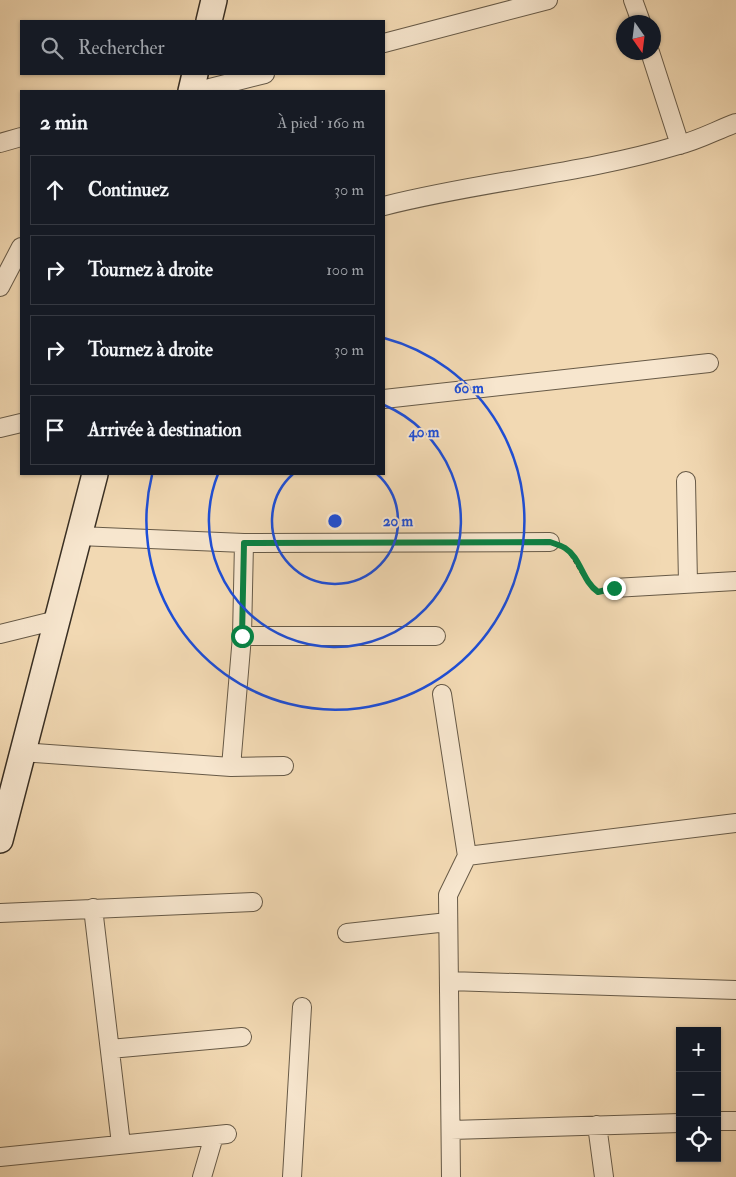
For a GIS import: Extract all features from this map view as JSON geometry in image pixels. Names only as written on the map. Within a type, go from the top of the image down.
[{"type":"main road","points":[[209,20],[214,0]]},
{"type":"main road","points":[[191,90],[195,75]]},
{"type":"main road","points":[[0,840],[21,752],[95,475]]},
{"type":"street","points":[[385,43],[548,0]]},
{"type":"street","points":[[633,0],[638,15]]},
{"type":"street","points":[[653,60],[680,145]]},
{"type":"street","points":[[202,90],[262,75]]},
{"type":"street","points":[[385,206],[423,196],[598,164],[680,145],[736,123]]},
{"type":"street","points":[[0,143],[20,137]]},
{"type":"street","points":[[0,287],[20,249]]},
{"type":"street","points":[[385,399],[709,363]]},
{"type":"street","points":[[0,428],[20,423]]},
{"type":"street","points":[[686,481],[688,583]]},
{"type":"street","points":[[79,536],[244,543],[550,542]]},
{"type":"street","points":[[232,767],[242,636],[244,543]]},
{"type":"street","points":[[614,588],[736,582]]},
{"type":"street","points":[[0,634],[57,620]]},
{"type":"street","points":[[242,636],[436,636]]},
{"type":"street","points":[[442,694],[467,856],[448,896],[451,1177]]},
{"type":"street","points":[[21,752],[232,767],[284,766]]},
{"type":"street","points":[[467,856],[736,823]]},
{"type":"street","points":[[0,913],[253,902]]},
{"type":"street","points":[[93,908],[121,1144]]},
{"type":"street","points":[[347,934],[448,922]]},
{"type":"street","points":[[449,981],[736,990]]},
{"type":"street","points":[[292,1177],[302,1007]]},
{"type":"street","points":[[110,1049],[242,1037]]},
{"type":"street","points":[[721,1121],[736,1121]]},
{"type":"street","points":[[451,1130],[676,1123]]},
{"type":"street","points":[[597,1125],[604,1177]]},
{"type":"street","points":[[0,1157],[220,1135],[202,1177]]},
{"type":"path","points":[[550,542],[566,549],[578,564],[590,586],[598,592],[614,588]]},
{"type":"route","points":[[242,636],[244,543],[550,542],[566,549],[578,564],[590,586],[598,592],[614,588]]}]
